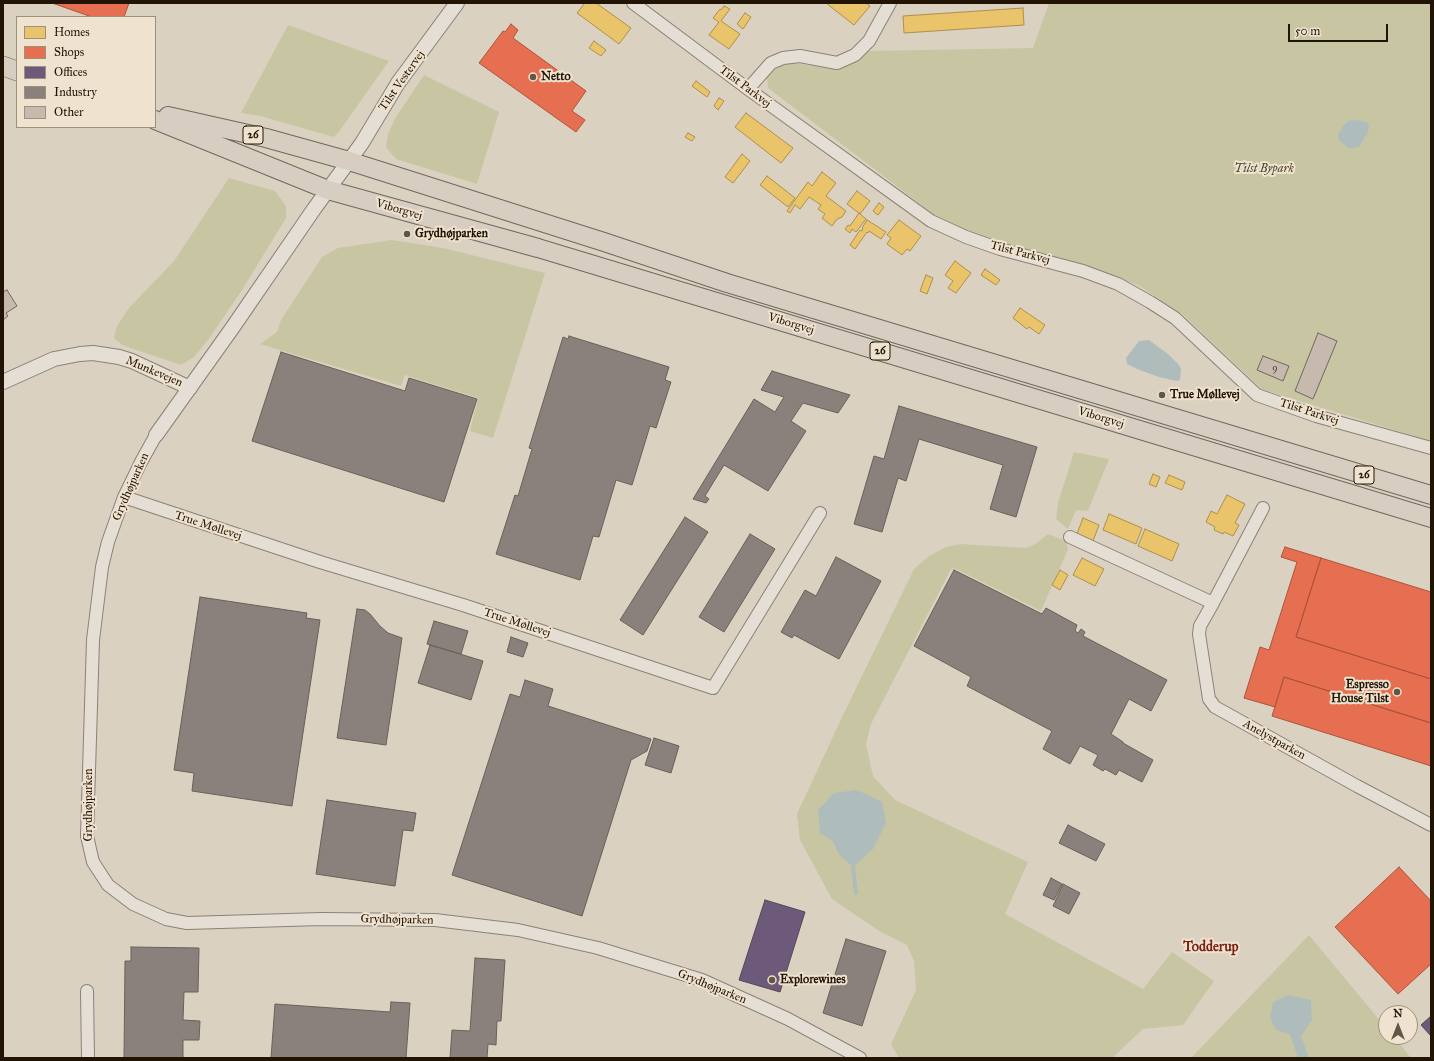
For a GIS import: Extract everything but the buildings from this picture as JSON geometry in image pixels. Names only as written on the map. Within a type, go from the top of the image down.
[{"type":"highway","points":[[3,66],[16,71]]},
{"type":"main road","name":"Viborgvej","points":[[156,113],[266,138],[349,161],[604,242],[727,283],[1431,496]]},
{"type":"main road","name":"Viborgvej","points":[[156,120],[328,190],[538,248],[1431,518]]},
{"type":"street","name":"Tilst Vestervej","points":[[328,190],[362,143],[398,83],[457,3]]},
{"type":"street","name":"Tilst Parkvej","points":[[633,3],[748,89],[931,221],[966,238],[1000,249],[1083,270],[1118,284],[1175,318],[1257,395],[1316,416],[1431,448]]},
{"type":"street","points":[[748,89],[771,63],[783,58],[800,56],[837,63],[856,55],[869,41],[890,3]]},
{"type":"street","name":"Grydhøjparken","points":[[328,190],[156,435],[124,497],[108,542],[102,567],[93,640],[87,836],[93,862],[108,885],[133,904],[166,919],[187,922],[321,919],[435,920],[526,932],[598,948],[702,980],[788,1019],[860,1058]]},
{"type":"street","name":"Munkevejen","points":[[3,382],[54,359],[93,353],[119,357],[132,361],[190,388]]},
{"type":"street","name":"True Møllevej","points":[[124,497],[320,562],[463,605],[713,688],[820,512]]},
{"type":"street","name":"Anelystparken","points":[[1263,508],[1200,626],[1199,634],[1209,699],[1215,707],[1431,825]]},
{"type":"street","points":[[1070,537],[1213,603]]},
{"type":"street","points":[[87,991],[88,1058]]},
{"type":"green space","name":"Tilst Bypark","points":[[1049,3],[1431,3],[1431,441],[1263,390],[1182,314],[1138,285],[1094,269],[975,234],[936,216],[768,88],[767,76],[780,65],[795,63],[840,69],[852,64],[869,51],[1033,48]]},
{"type":"green space","points":[[288,25],[389,61],[334,137],[260,116],[241,113]]},
{"type":"green space","points":[[424,75],[499,112],[477,184],[396,159],[386,147],[388,134],[396,117]]},
{"type":"green space","points":[[229,178],[275,191],[286,206],[286,218],[242,290],[210,337],[194,357],[181,365],[122,345],[114,338],[117,326],[129,308],[174,261]]},
{"type":"green space","points":[[392,240],[443,248],[545,273],[493,438],[470,431],[478,398],[405,375],[401,386],[260,344],[277,332],[281,320],[322,257],[338,248]]},
{"type":"green space","points":[[1074,452],[1109,459],[1088,511],[1076,510],[1068,529],[1056,519],[1058,503]]},
{"type":"green space","points":[[1048,534],[1066,541],[1068,549],[1041,611],[954,568],[951,569],[871,724],[866,744],[873,776],[895,800],[1028,862],[1005,914],[1143,989],[1172,952],[1214,981],[1183,1025],[1143,1029],[1112,1058],[899,1058],[891,1044],[916,990],[914,961],[907,945],[879,931],[832,899],[800,840],[797,814],[914,569],[929,556],[946,547],[961,544],[1026,548],[1037,543]]},
{"type":"green space","points":[[1309,935],[1378,1018],[1378,1045],[1400,1045],[1411,1058],[1191,1058]]},
{"type":"shaded area","points":[[1355,120],[1367,122],[1369,126],[1368,132],[1359,147],[1348,148],[1340,141],[1338,134],[1348,121]]},
{"type":"shaded area","points":[[1149,340],[1168,354],[1179,365],[1181,369],[1180,380],[1176,381],[1159,377],[1127,364],[1126,358],[1139,341]]},
{"type":"shaded area","points":[[857,790],[882,802],[886,823],[873,849],[853,867],[840,856],[832,840],[820,834],[818,810],[834,793]]},
{"type":"shaded area","points":[[1288,995],[1311,1000],[1312,1020],[1301,1036],[1309,1058],[1298,1058],[1290,1034],[1276,1030],[1270,1017],[1273,1002]]},
{"type":"waterway","points":[[853,867],[856,893]]},
{"type":"place","name":"Netto","points":[[533,77]]},
{"type":"place","name":"Grydhøjparken","points":[[407,234]]},
{"type":"place","name":"True Møllevej","points":[[1162,395]]},
{"type":"place","name":"Espresso House Tilst","points":[[1397,692]]},
{"type":"place","name":"Explorewines","points":[[772,980]]},
{"type":"district","name":"Todderup","points":[[1211,948]]}]
